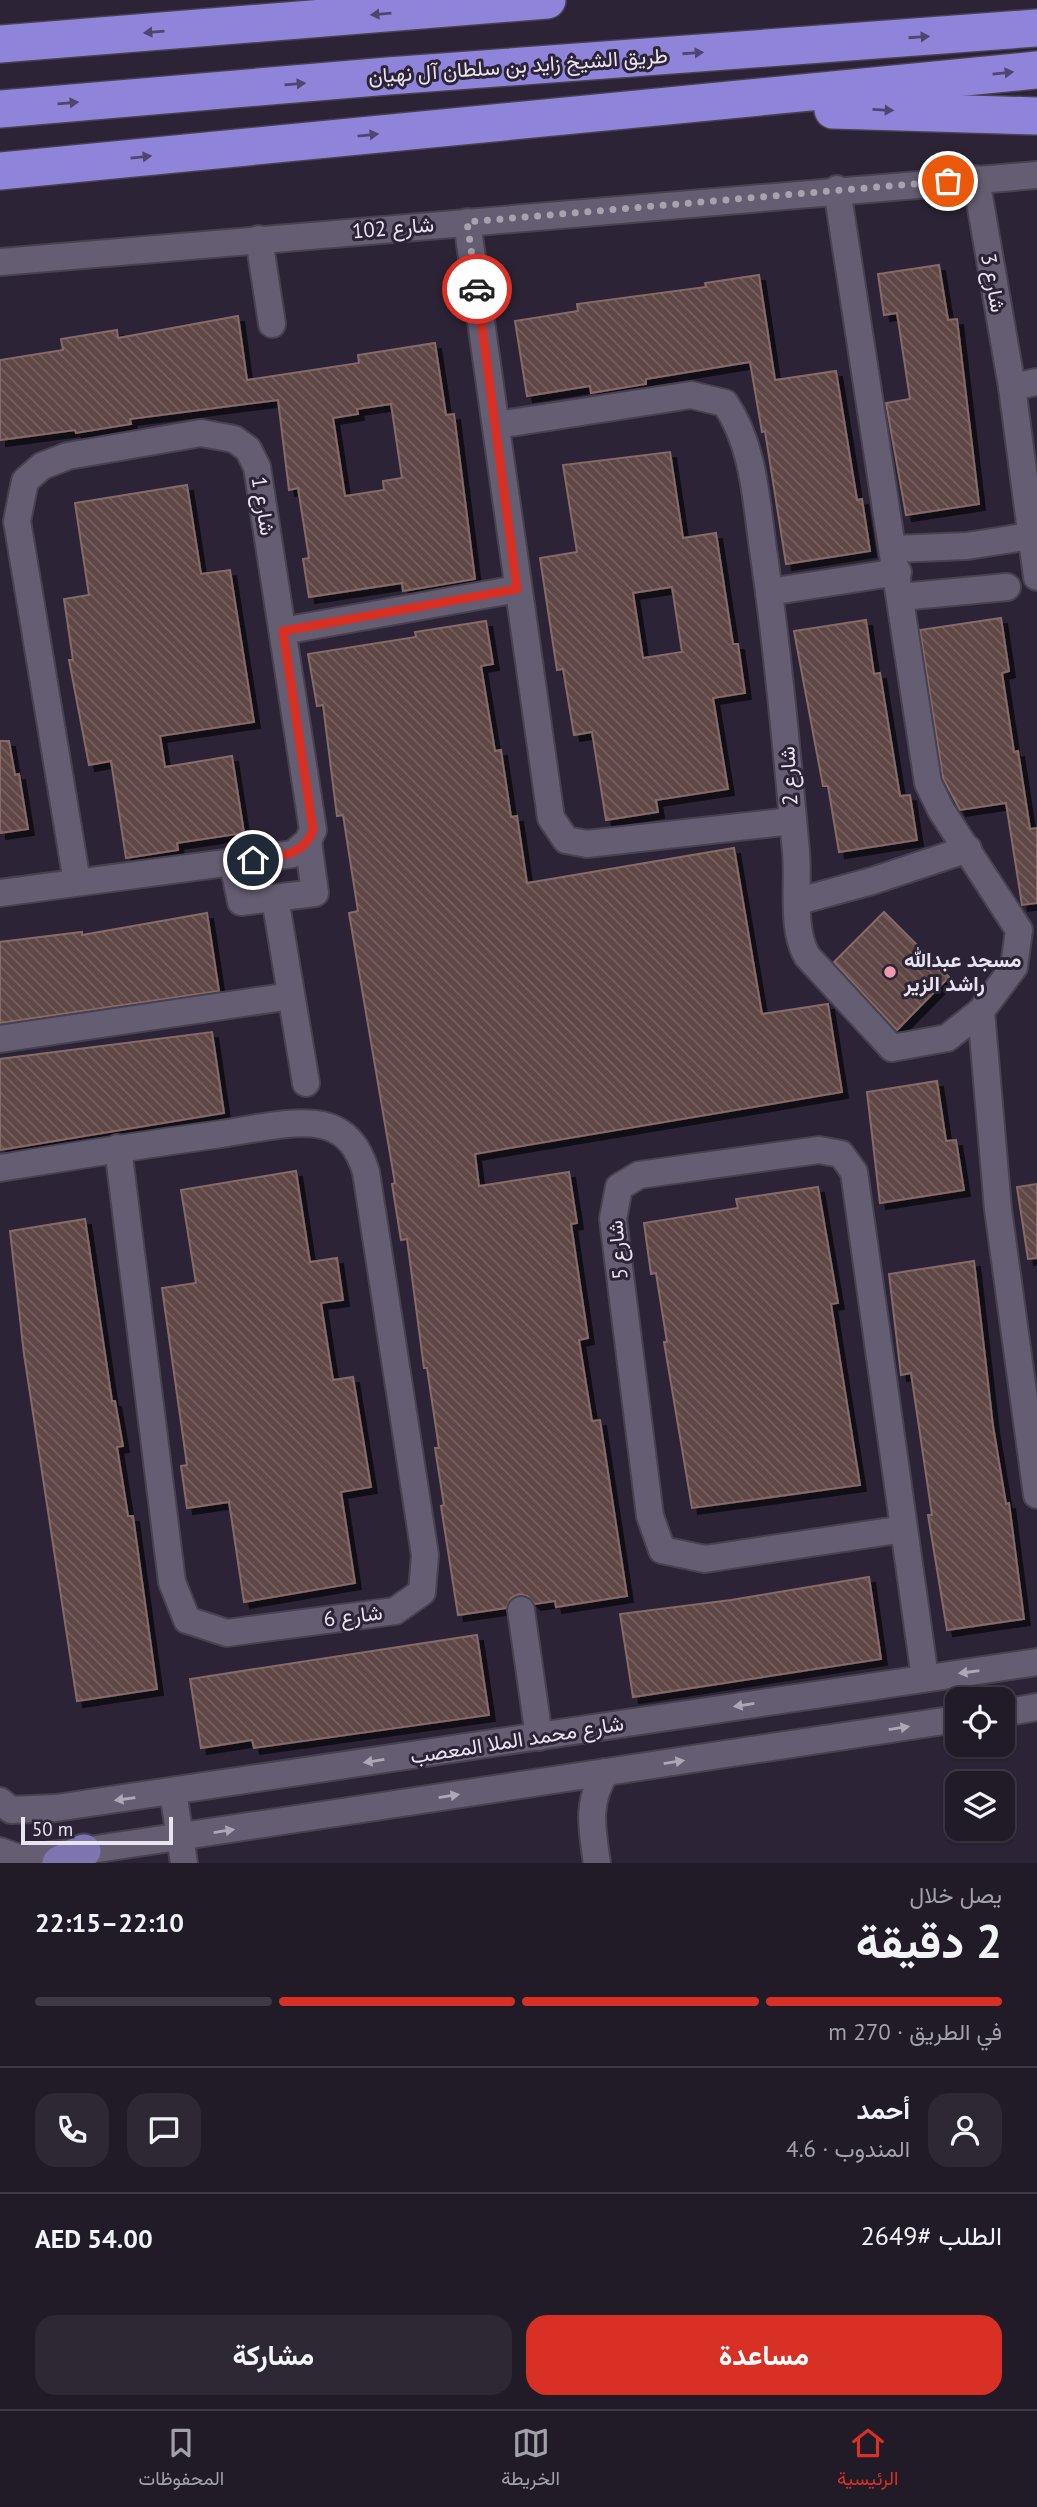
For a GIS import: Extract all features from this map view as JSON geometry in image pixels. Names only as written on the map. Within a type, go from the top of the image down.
[{"type":"highway","points":[[0,44],[547,0]]},
{"type":"highway","name":"طريق الشيخ زايد بن سلطان آل نهيان","points":[[0,108],[374,77],[1037,28]]},
{"type":"highway","points":[[5,171],[1037,70]]},
{"type":"highway","points":[[594,113],[864,110],[1037,116]]},
{"type":"street","name":"شارع 102","points":[[0,262],[837,189],[1037,175]]},
{"type":"street","name":"شارع 3","points":[[976,179],[1024,384],[1031,536],[1037,577]]},
{"type":"street","points":[[792,821],[799,901],[797,939],[807,956],[892,1048],[947,1038],[981,1011],[1014,967],[1020,930],[941,810],[928,783],[898,573],[837,189]]},
{"type":"street","name":"شارع 2","points":[[467,222],[551,818],[566,840],[587,844],[792,821],[787,738],[749,453],[741,426],[725,403],[691,395],[497,425]]},
{"type":"street","points":[[259,239],[272,324]]},
{"type":"street","name":"شارع 1","points":[[77,883],[17,521],[25,481],[42,466],[68,456],[201,433],[234,439],[248,449],[257,467],[313,830],[309,841],[315,893],[275,898]]},
{"type":"street","points":[[769,592],[898,573],[967,546],[1031,536]]},
{"type":"street","points":[[898,573],[1007,587]]},
{"type":"street","points":[[283,631],[517,589]]},
{"type":"street","points":[[0,893],[293,854],[309,841]]},
{"type":"street","points":[[799,901],[872,881],[968,849]]},
{"type":"street","points":[[233,863],[242,902],[275,898],[306,1083]]},
{"type":"street","points":[[0,1039],[291,996]]},
{"type":"street","points":[[981,1011],[998,1209],[1037,1495]]},
{"type":"street","name":"شارع 6","points":[[0,1168],[118,1148],[275,1126],[321,1125],[346,1135],[360,1153],[366,1172],[425,1555],[422,1592],[395,1611],[227,1633],[187,1620],[172,1582],[118,1148]]},
{"type":"street","name":"شارع 5","points":[[904,1529],[705,1559],[663,1550],[650,1516],[613,1219],[619,1187],[639,1175],[819,1150],[841,1154],[854,1172],[925,1678]]},
{"type":"street","points":[[521,1610],[540,1737]]},
{"type":"street","name":"شارع محمد الملا المعصب","points":[[0,1801],[11,1810],[25,1811],[173,1792],[1037,1662]]},
{"type":"street","points":[[1015,1711],[1037,1707]]},
{"type":"street","points":[[0,1851],[22,1859],[181,1850],[555,1780],[945,1722]]},
{"type":"street","points":[[597,1863],[591,1818],[592,1800],[606,1772]]},
{"type":"street","points":[[555,1780],[581,1801],[591,1818]]},
{"type":"street","points":[[173,1792],[181,1850]]},
{"type":"building","points":[[939,265],[948,320],[957,319],[979,504],[906,515],[886,403],[910,399],[897,313],[884,315],[878,274]]},
{"type":"building","points":[[759,275],[775,380],[836,371],[857,500],[862,499],[870,551],[786,564],[765,431],[762,432],[750,362],[646,379],[646,384],[591,393],[590,386],[527,396],[515,321],[578,311],[577,304],[706,287],[705,283]]},
{"type":"building","points":[[238,316],[247,380],[359,363],[358,355],[435,343],[446,415],[454,414],[475,579],[403,591],[402,583],[309,597],[303,559],[309,558],[298,488],[289,490],[278,400],[130,419],[131,424],[76,433],[75,430],[0,440],[0,360],[63,350],[61,339],[117,330],[118,338]],"holes":[[[391,404],[402,478],[383,481],[384,490],[345,496],[333,418],[358,414],[357,409]]]},
{"type":"building","points":[[670,452],[683,538],[716,533],[733,644],[738,644],[745,693],[713,698],[728,789],[656,800],[658,812],[606,820],[592,732],[574,735],[563,669],[557,670],[540,558],[577,552],[563,465]],"holes":[[[672,587],[682,652],[643,658],[633,593]]]},
{"type":"building","points":[[187,485],[201,574],[230,570],[254,722],[160,736],[165,767],[232,756],[244,833],[177,843],[178,850],[126,858],[111,761],[89,765],[69,660],[73,660],[64,599],[89,595],[75,503]]},
{"type":"building","points":[[1001,618],[1009,671],[1002,673],[1014,752],[1018,751],[1030,829],[1037,828],[1037,903],[1022,905],[1006,803],[960,810],[943,778],[920,630]]},
{"type":"building","points":[[866,620],[874,674],[880,673],[900,796],[910,795],[917,840],[839,852],[828,786],[823,786],[794,631]]},
{"type":"building","points":[[486,621],[493,664],[481,666],[495,751],[501,750],[511,817],[517,816],[527,883],[734,848],[762,1014],[828,1004],[842,1092],[475,1154],[479,1186],[569,1172],[577,1223],[571,1224],[588,1338],[579,1340],[592,1421],[600,1420],[627,1596],[556,1607],[555,1601],[535,1604],[527,1596],[519,1594],[511,1598],[506,1608],[458,1615],[441,1506],[444,1505],[435,1448],[439,1448],[427,1368],[424,1368],[407,1239],[401,1240],[392,1184],[395,1183],[349,913],[358,911],[343,815],[337,816],[323,705],[317,706],[308,654],[416,637],[415,632]]},
{"type":"building","points":[[0,741],[9,741],[15,775],[19,774],[28,829],[0,833]]},
{"type":"building","name":"مسجد عبدالله راشد الزير","points":[[884,912],[949,977],[897,1030],[834,962]]},
{"type":"building","points":[[207,913],[219,991],[0,1023],[0,942],[82,932],[82,935]]},
{"type":"building","points":[[212,1032],[224,1113],[0,1150],[0,1059]]},
{"type":"building","points":[[937,1081],[946,1141],[956,1140],[964,1190],[880,1203],[867,1092]]},
{"type":"building","points":[[296,1171],[310,1262],[337,1258],[343,1300],[321,1303],[333,1380],[353,1377],[371,1487],[341,1492],[355,1583],[244,1602],[229,1502],[187,1508],[181,1466],[187,1465],[162,1288],[196,1283],[181,1190]]},
{"type":"building","points":[[1037,1184],[1037,1258],[1028,1259],[1017,1187]]},
{"type":"building","points":[[818,1187],[838,1303],[831,1304],[860,1485],[692,1508],[664,1342],[667,1342],[656,1273],[651,1274],[644,1223],[738,1208],[736,1199]]},
{"type":"building","points":[[85,1219],[112,1401],[115,1401],[123,1446],[117,1447],[128,1516],[133,1516],[157,1689],[77,1701],[24,1354],[10,1231]]},
{"type":"building","points":[[974,1261],[993,1426],[1006,1504],[1009,1503],[1024,1619],[947,1630],[928,1515],[932,1515],[911,1373],[901,1375],[889,1274]]},
{"type":"building","points":[[869,1577],[881,1659],[633,1697],[620,1614],[731,1600]]},
{"type":"building","points":[[477,1635],[489,1715],[254,1748],[252,1740],[201,1748],[190,1679]]},
{"type":"way so far","points":[[477,289],[467,222],[948,181]]},
{"type":"place","name":"مسجد عبدالله راشد الزير","points":[[890,972]]},
{"type":"route","points":[[253,860],[293,854],[309,841],[313,830],[283,631],[517,589],[477,289]]}]
